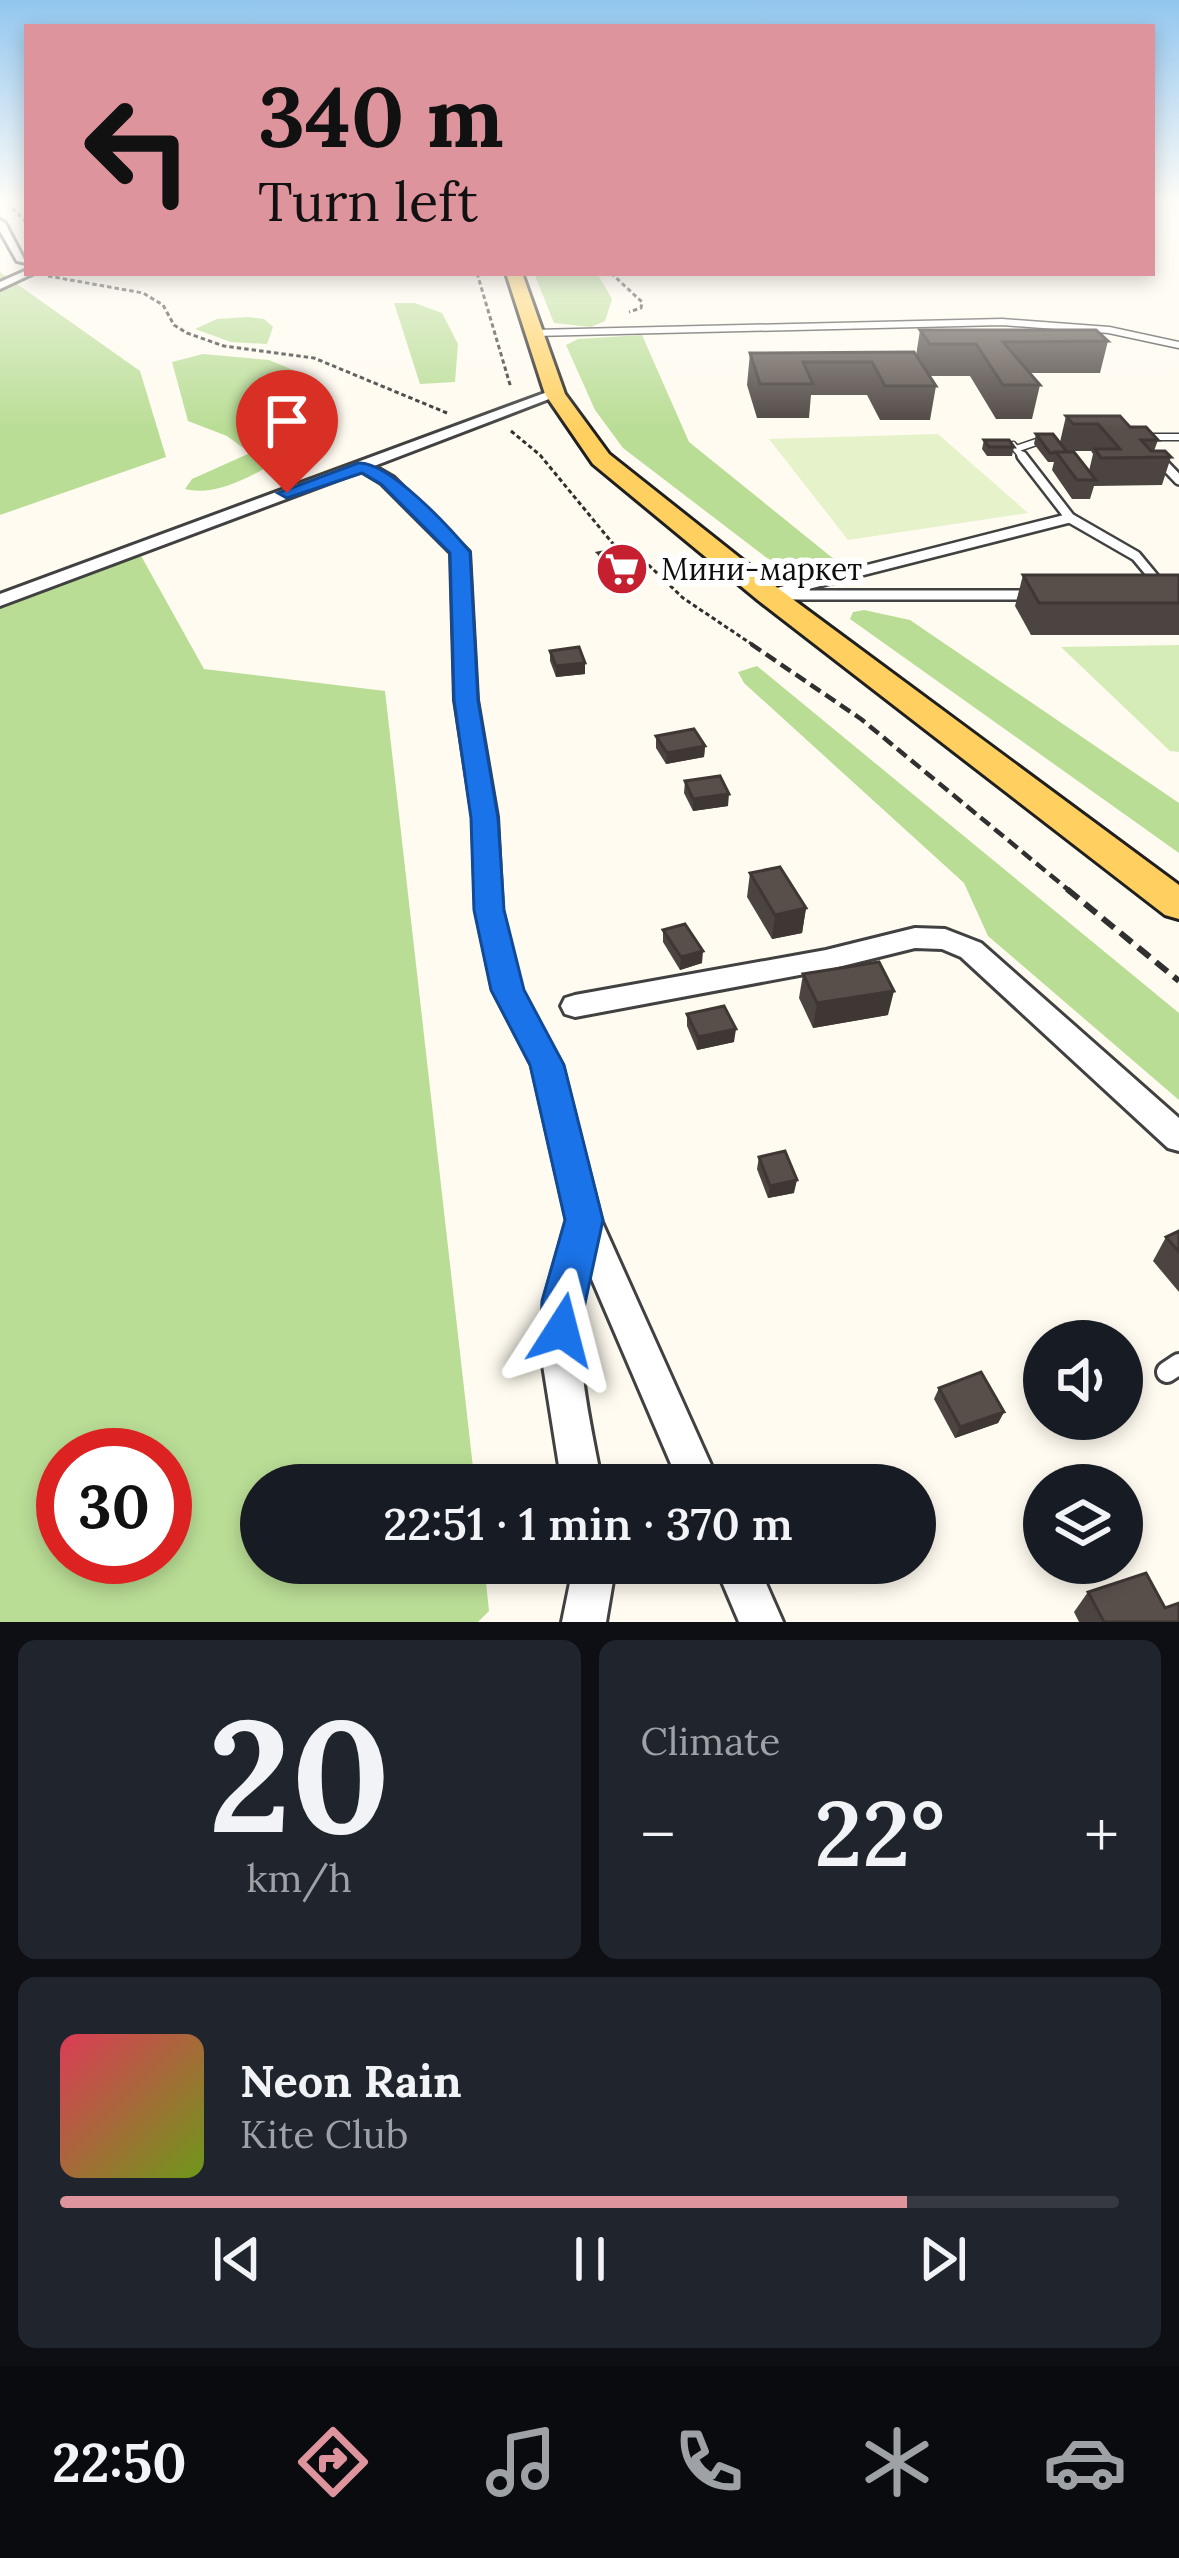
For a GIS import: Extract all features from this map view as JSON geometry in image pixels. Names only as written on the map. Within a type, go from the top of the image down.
[{"type":"main road","points":[[516,279],[555,394],[601,459],[769,595],[1179,905]]},
{"type":"street","points":[[0,600],[555,394]]},
{"type":"street","points":[[364,467],[387,480],[460,552],[466,700],[484,818],[489,910],[508,990],[547,1065],[584,1220],[691,1464]]},
{"type":"street","points":[[575,1006],[826,960],[915,938],[945,939],[971,950],[1179,1138]]},
{"type":"street","points":[[578,1464],[561,1360],[562,1301],[584,1220]]},
{"type":"street","points":[[584,1622],[591,1584]]},
{"type":"street","points":[[744,1584],[761,1622]]},
{"type":"lane","points":[[534,333],[632,326],[1032,322],[1106,329],[1179,345]]},
{"type":"lane","points":[[1118,437],[1179,437]]},
{"type":"lane","points":[[1139,437],[1179,480]]},
{"type":"lane","points":[[1057,438],[1036,438],[1014,447],[1070,518],[1136,556],[1169,596],[1148,596]]},
{"type":"lane","points":[[769,595],[1070,518]]},
{"type":"lane","points":[[769,595],[1040,595]]},
{"type":"path","points":[[76,279],[143,293],[163,305],[174,325],[224,346],[314,358],[399,390],[429,408],[488,419],[540,455],[614,545],[634,551],[683,598],[861,719],[1179,981]]},
{"type":"path","points":[[479,279],[516,409]]},
{"type":"path","points":[[617,279],[642,302],[641,308],[621,319],[632,326]]},
{"type":"green space","points":[[0,279],[9,279],[140,371],[166,457],[0,515]]},
{"type":"green space","points":[[536,279],[600,279],[612,299],[605,321],[591,327],[554,323]]},
{"type":"green space","points":[[394,303],[415,303],[442,313],[458,344],[455,382],[420,384]]},
{"type":"green space","points":[[217,319],[264,319],[273,327],[267,344],[231,342],[195,329]]},
{"type":"green space","points":[[642,335],[689,442],[845,568],[793,578],[623,448],[595,410],[566,345],[578,339]]},
{"type":"green space","points":[[203,354],[269,360],[298,372],[295,450],[242,480],[199,491],[185,489],[192,479],[250,453],[227,436],[188,421],[172,362]]},
{"type":"green space","points":[[938,434],[1028,513],[848,540],[769,439]]},
{"type":"green space","points":[[140,554],[204,669],[385,691],[473,1464],[240,1464],[240,1584],[486,1584],[489,1611],[478,1622],[0,1622],[0,609]]},
{"type":"green space","points":[[853,612],[910,620],[1179,803],[1179,853],[850,619]]},
{"type":"green space","points":[[1179,645],[1179,752],[1170,751],[1061,647]]},
{"type":"green space","points":[[757,666],[1179,1013],[1179,1100],[988,936],[964,883],[744,683],[738,672]]},
{"type":"building","points":[[920,330],[1096,330],[1108,341],[1003,342],[1040,385],[1003,385],[976,344],[930,344]]},
{"type":"building","points":[[914,352],[936,386],[885,386],[872,362],[803,362],[813,384],[760,384],[750,353]]},
{"type":"building","points":[[1066,416],[1120,416],[1130,427],[1146,427],[1158,440],[1141,440],[1151,451],[1165,451],[1171,457],[1101,458],[1095,449],[1120,449],[1098,424],[1073,424]]},
{"type":"building","points":[[1036,434],[1053,434],[1067,452],[1050,453]]},
{"type":"building","points":[[984,440],[1009,440],[1014,447],[989,447]]},
{"type":"building","points":[[1056,452],[1074,452],[1096,480],[1077,480]]},
{"type":"building","points":[[628,547],[646,564],[618,571],[598,553]]},
{"type":"building","points":[[1023,575],[1179,575],[1179,603],[1039,603]]},
{"type":"building","points":[[579,647],[585,663],[556,666],[550,651]]},
{"type":"building","points":[[694,729],[705,746],[667,753],[656,736]]},
{"type":"building","points":[[720,776],[729,794],[693,799],[685,781]]},
{"type":"building","points":[[780,867],[806,908],[775,915],[750,873]]},
{"type":"building","points":[[685,924],[703,951],[681,957],[663,930]]},
{"type":"building","points":[[879,962],[894,991],[817,1003],[803,974]]},
{"type":"building","points":[[724,1006],[736,1029],[698,1037],[687,1014]]},
{"type":"building","points":[[785,1151],[797,1180],[770,1186],[759,1157]]},
{"type":"building","points":[[1179,1231],[1179,1252],[1166,1237]]},
{"type":"building","points":[[981,1372],[1004,1412],[960,1427],[939,1388]]},
{"type":"building","points":[[1143,1574],[1165,1608],[1179,1603],[1179,1622],[1104,1622],[1088,1592],[1112,1584],[1143,1584]]},
{"type":"place","name":"Мини-маркет","points":[[622,569]]},
{"type":"route","points":[[287,493],[364,467],[387,480],[460,552],[466,700],[484,818],[489,910],[508,990],[547,1065],[584,1220],[562,1301],[562,1330]]}]
